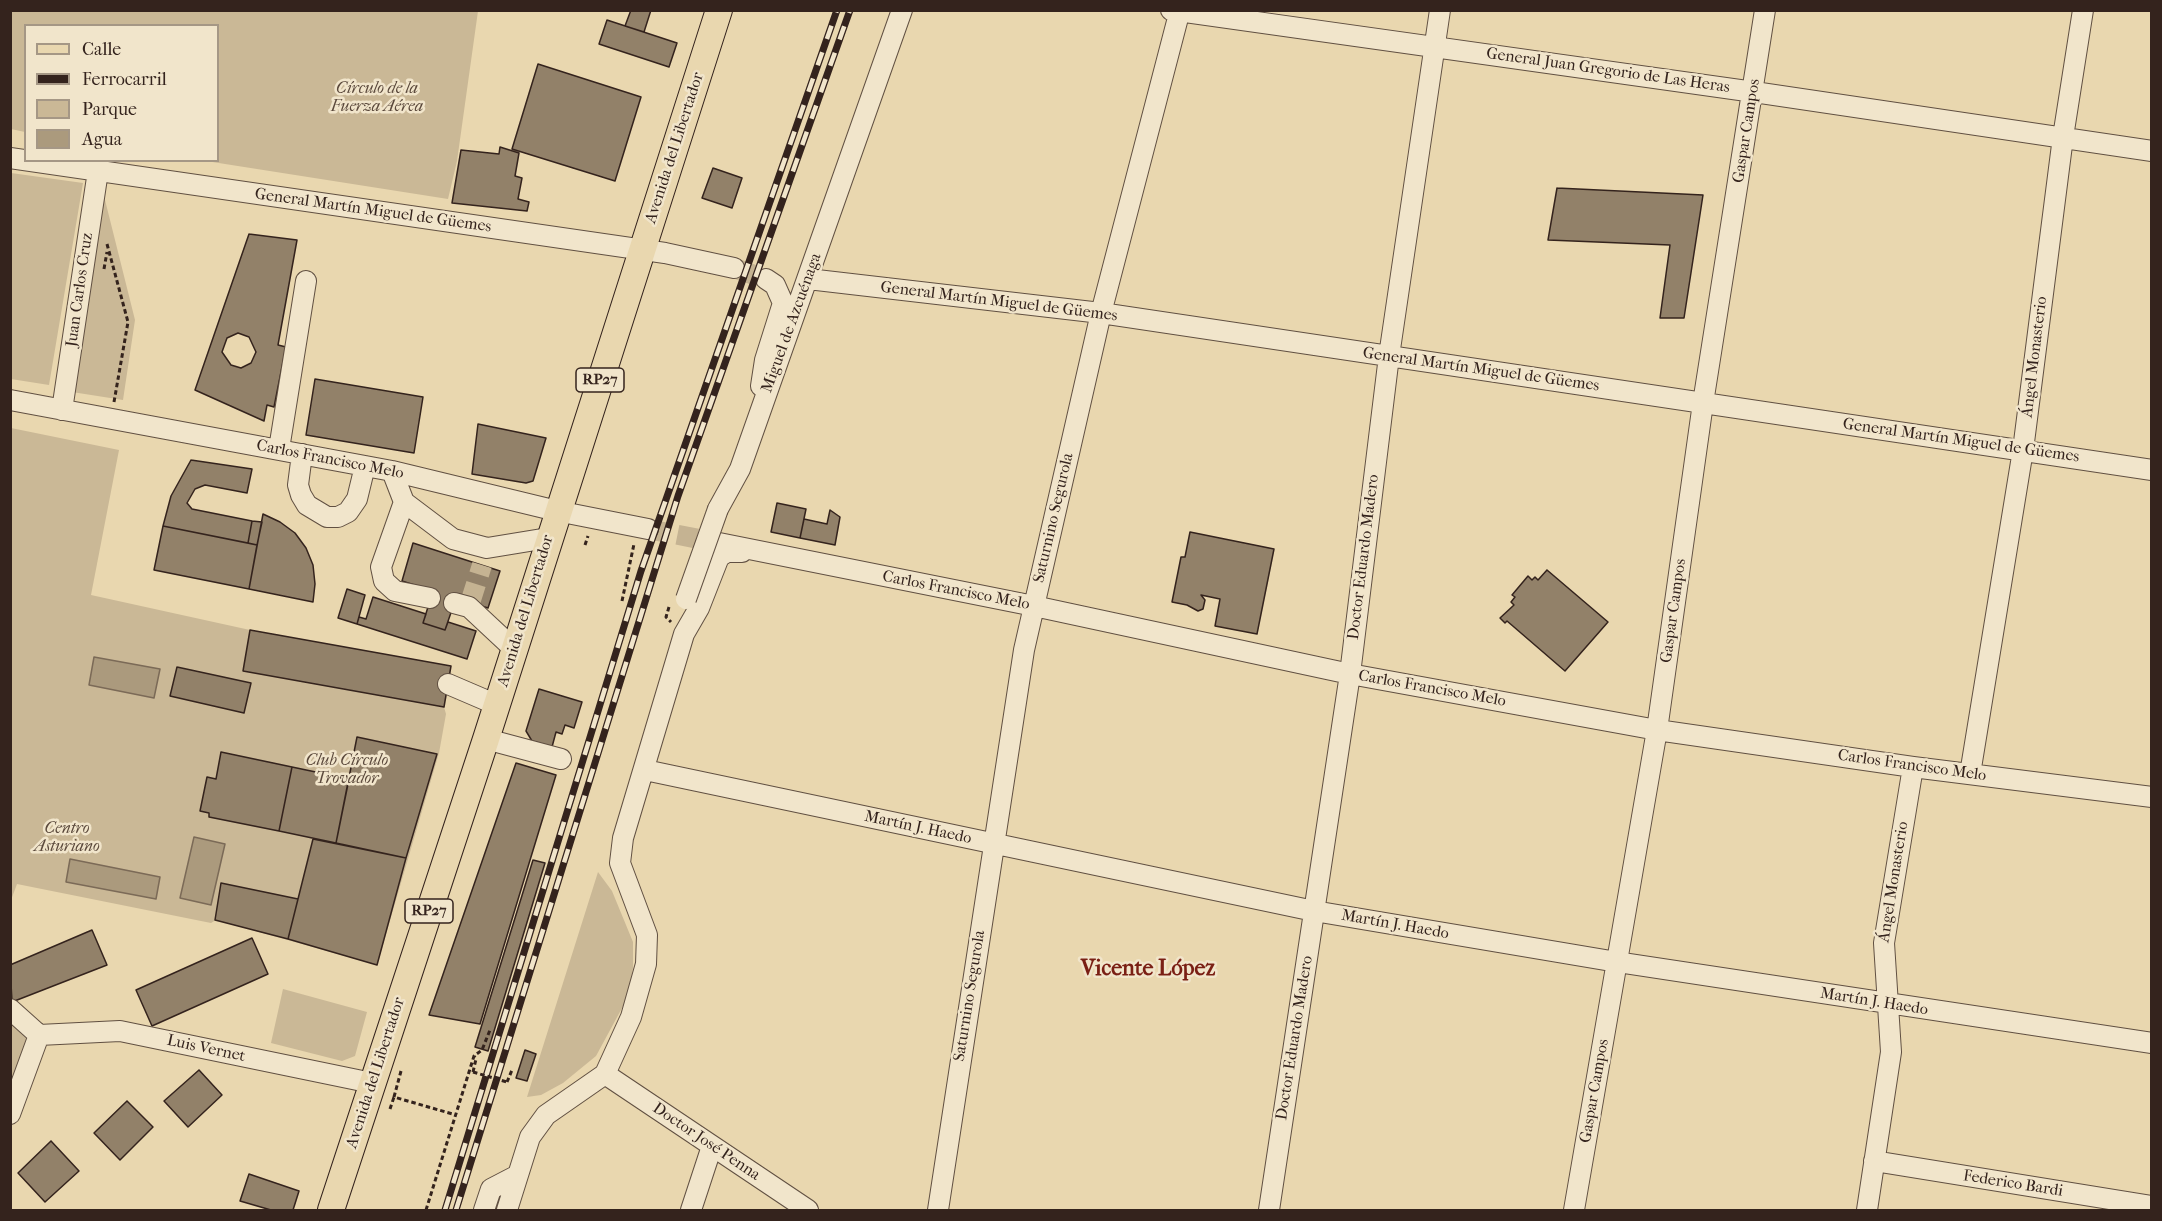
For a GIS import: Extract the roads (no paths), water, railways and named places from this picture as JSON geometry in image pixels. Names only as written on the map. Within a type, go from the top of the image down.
[{"type":"main road","name":"Avenida del Libertador","points":[[331,1210],[497,705],[548,538],[718,10]]},
{"type":"street","name":"Miguel de Azcuénaga","points":[[605,1074],[631,1017],[646,964],[647,935],[620,863],[623,838],[684,634],[686,599],[718,510],[740,470],[902,10]]},
{"type":"street","name":"Doctor Eduardo Madero","points":[[1269,1210],[1350,674],[1389,356],[1440,10]]},
{"type":"street","name":"Gaspar Campos","points":[[1574,1210],[1657,730],[1703,403],[1754,92],[1765,10]]},
{"type":"street","name":"Ángel Monasterio","points":[[1970,774],[2023,450],[2063,137],[2084,10]]},
{"type":"street","name":"General Juan Gregorio de Las Heras","points":[[1177,11],[1754,92],[2151,151]]},
{"type":"street","name":"Saturnino Segurola","points":[[938,1210],[1024,650],[1101,313],[1177,11]]},
{"type":"street","name":"General Martín Miguel de Güemes","points":[[32,162],[642,250],[734,268]]},
{"type":"street","name":"Juan Carlos Cruz","points":[[62,410],[98,171]]},
{"type":"street","points":[[764,402],[761,384],[765,360],[783,303],[775,285],[766,279]]},
{"type":"street","name":"General Martín Miguel de Güemes","points":[[808,279],[1101,313],[2151,470]]},
{"type":"street","points":[[279,449],[306,281]]},
{"type":"street","name":"Carlos Francisco Melo","points":[[10,400],[392,471],[557,511],[648,529]]},
{"type":"street","points":[[302,454],[298,485],[301,495],[307,505],[327,517],[338,517],[348,512],[357,499],[365,466]]},
{"type":"street","points":[[392,471],[404,502],[453,539],[485,557],[548,538]]},
{"type":"street","points":[[404,502],[381,567],[387,584],[394,591],[430,598]]},
{"type":"street","name":"Carlos Francisco Melo","points":[[719,543],[1034,606],[1350,674],[1657,730],[1912,767],[2151,797]]},
{"type":"street","name":"Miguel de Azcuénaga","points":[[684,634],[699,608],[719,557],[727,552],[757,552]]},
{"type":"street","points":[[464,604],[514,649]]},
{"type":"street","points":[[448,684],[497,705]]},
{"type":"street","points":[[486,739],[561,759]]},
{"type":"street","name":"Ángel Monasterio","points":[[1867,1210],[1891,1052],[1884,969],[1887,915],[1912,767]]},
{"type":"street","name":"Martín J. Haedo","points":[[645,770],[1314,911],[1617,962],[2151,1043]]},
{"type":"street","points":[[10,1010],[39,1035],[10,1114]]},
{"type":"street","name":"Luis Vernet","points":[[39,1035],[120,1031],[372,1083]]},
{"type":"street","points":[[507,1210],[530,1137],[546,1115],[605,1074]]},
{"type":"street","name":"Doctor José Penna","points":[[605,1074],[808,1210]]},
{"type":"street","points":[[691,1210],[712,1146]]},
{"type":"street","name":"Federico Bardi","points":[[1874,1161],[2151,1206]]},
{"type":"street","points":[[484,1210],[491,1189],[518,1175]]},
{"type":"water","points":[[94,657],[160,669],[154,698],[89,685]]},
{"type":"water","points":[[194,837],[225,844],[211,905],[180,898]]},
{"type":"water","points":[[70,859],[160,877],[156,899],[66,882]]},
{"type":"tunnel","points":[[734,268],[766,279]]},
{"type":"tunnel","points":[[648,529],[719,543]]},
{"type":"tunnel","points":[[470,603],[482,565]]},
{"type":"railway","points":[[445,1210],[641,571],[837,10]]},
{"type":"railway","points":[[456,1210],[678,496],[850,10]]},
{"type":"district","name":"Vicente López","points":[[1148,970]]},
{"type":"park label","name":"Círculo de la Fuerza Aérea","points":[[377,98]]},
{"type":"park label","name":"Club Círculo Trovador","points":[[347,770]]},
{"type":"park label","name":"Centro Asturiano","points":[[67,838]]}]
